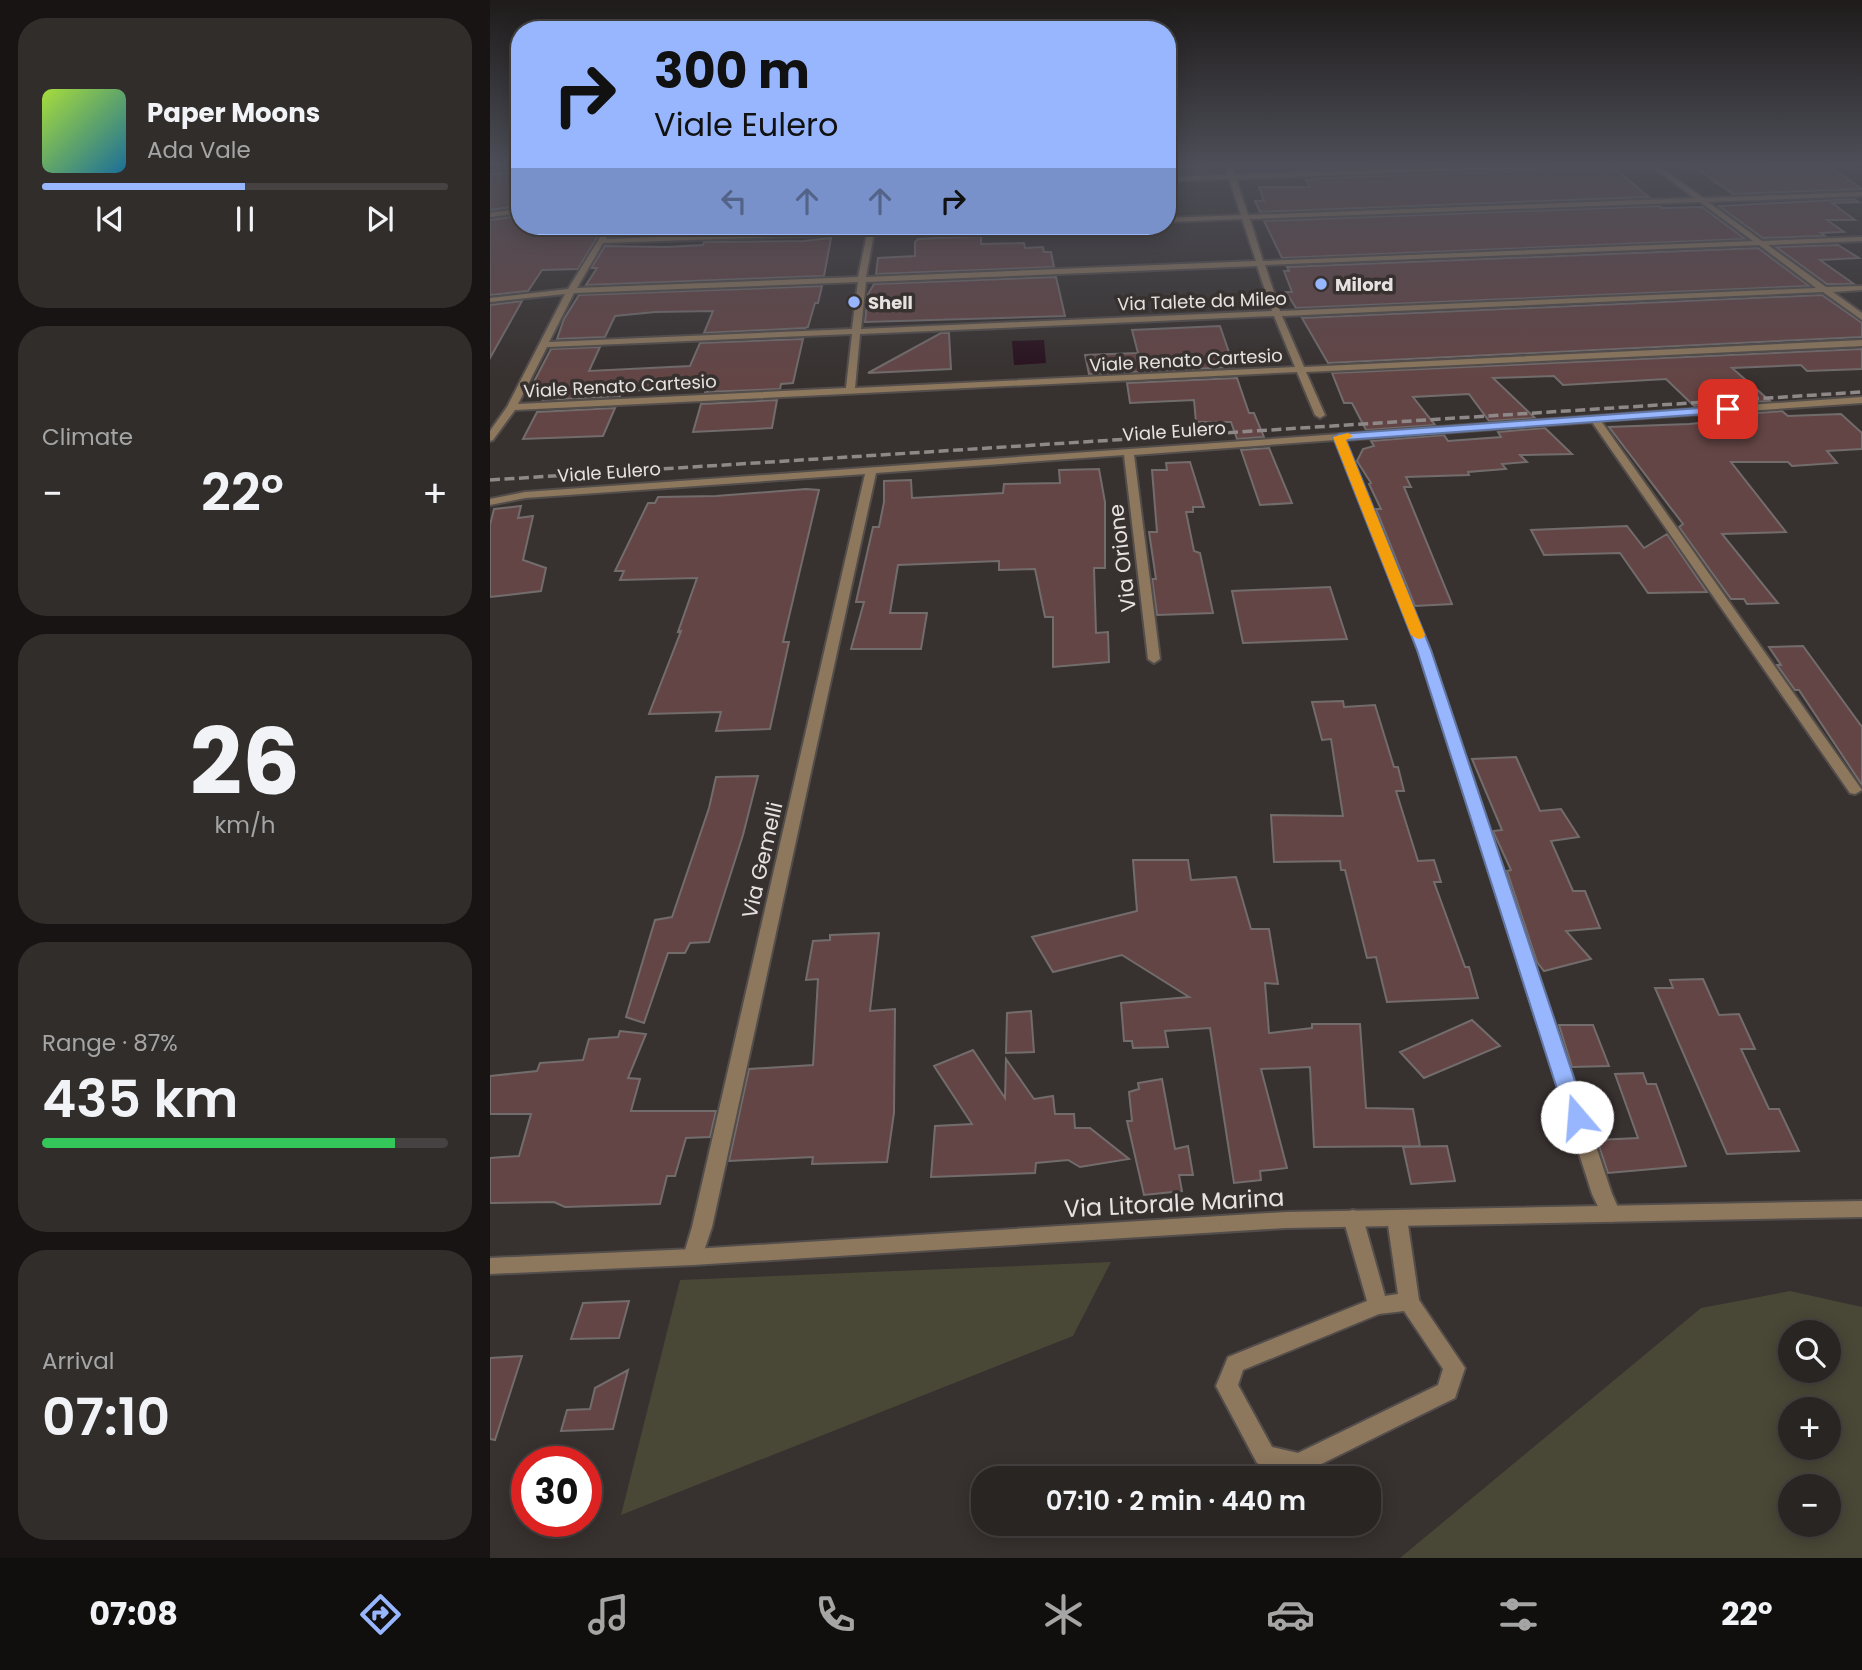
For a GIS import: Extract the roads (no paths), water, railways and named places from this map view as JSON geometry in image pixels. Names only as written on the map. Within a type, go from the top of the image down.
[{"type":"street","points":[[490,438],[512,407],[571,291],[604,237]]},
{"type":"street","points":[[602,241],[691,237]]},
{"type":"street","points":[[850,391],[862,279],[870,237]]},
{"type":"street","points":[[1252,237],[1277,314],[1320,415]]},
{"type":"street","points":[[1751,237],[1862,317]]},
{"type":"street","points":[[492,298],[571,291],[1862,239]]},
{"type":"street","name":"Via Talete da Mileo","points":[[542,345],[1862,288]]},
{"type":"street","name":"Viale Renato Cartesio","points":[[512,407],[1862,344]]},
{"type":"street","name":"Viale Eulero","points":[[490,502],[525,495],[1862,400]]},
{"type":"street","points":[[1594,418],[1855,790]]},
{"type":"street","points":[[1339,437],[1424,650],[1602,1195],[1611,1214]]},
{"type":"street","name":"Via Orione","points":[[1129,452],[1154,659]]},
{"type":"street","name":"Via Gemelli","points":[[693,1257],[702,1227],[871,471]]},
{"type":"street","name":"Via Litorale Marina","points":[[490,1266],[693,1257],[1286,1220],[1862,1209]]},
{"type":"street","points":[[1353,1218],[1378,1305]]},
{"type":"street","points":[[1397,1218],[1409,1302],[1454,1368],[1447,1391],[1299,1464],[1265,1456],[1227,1386],[1236,1364],[1378,1305],[1409,1302]]},
{"type":"railway","points":[[490,480],[1862,392]]},
{"type":"place","name":"Milord","points":[[1321,284]]},
{"type":"place","name":"Shell","points":[[854,302]]}]
